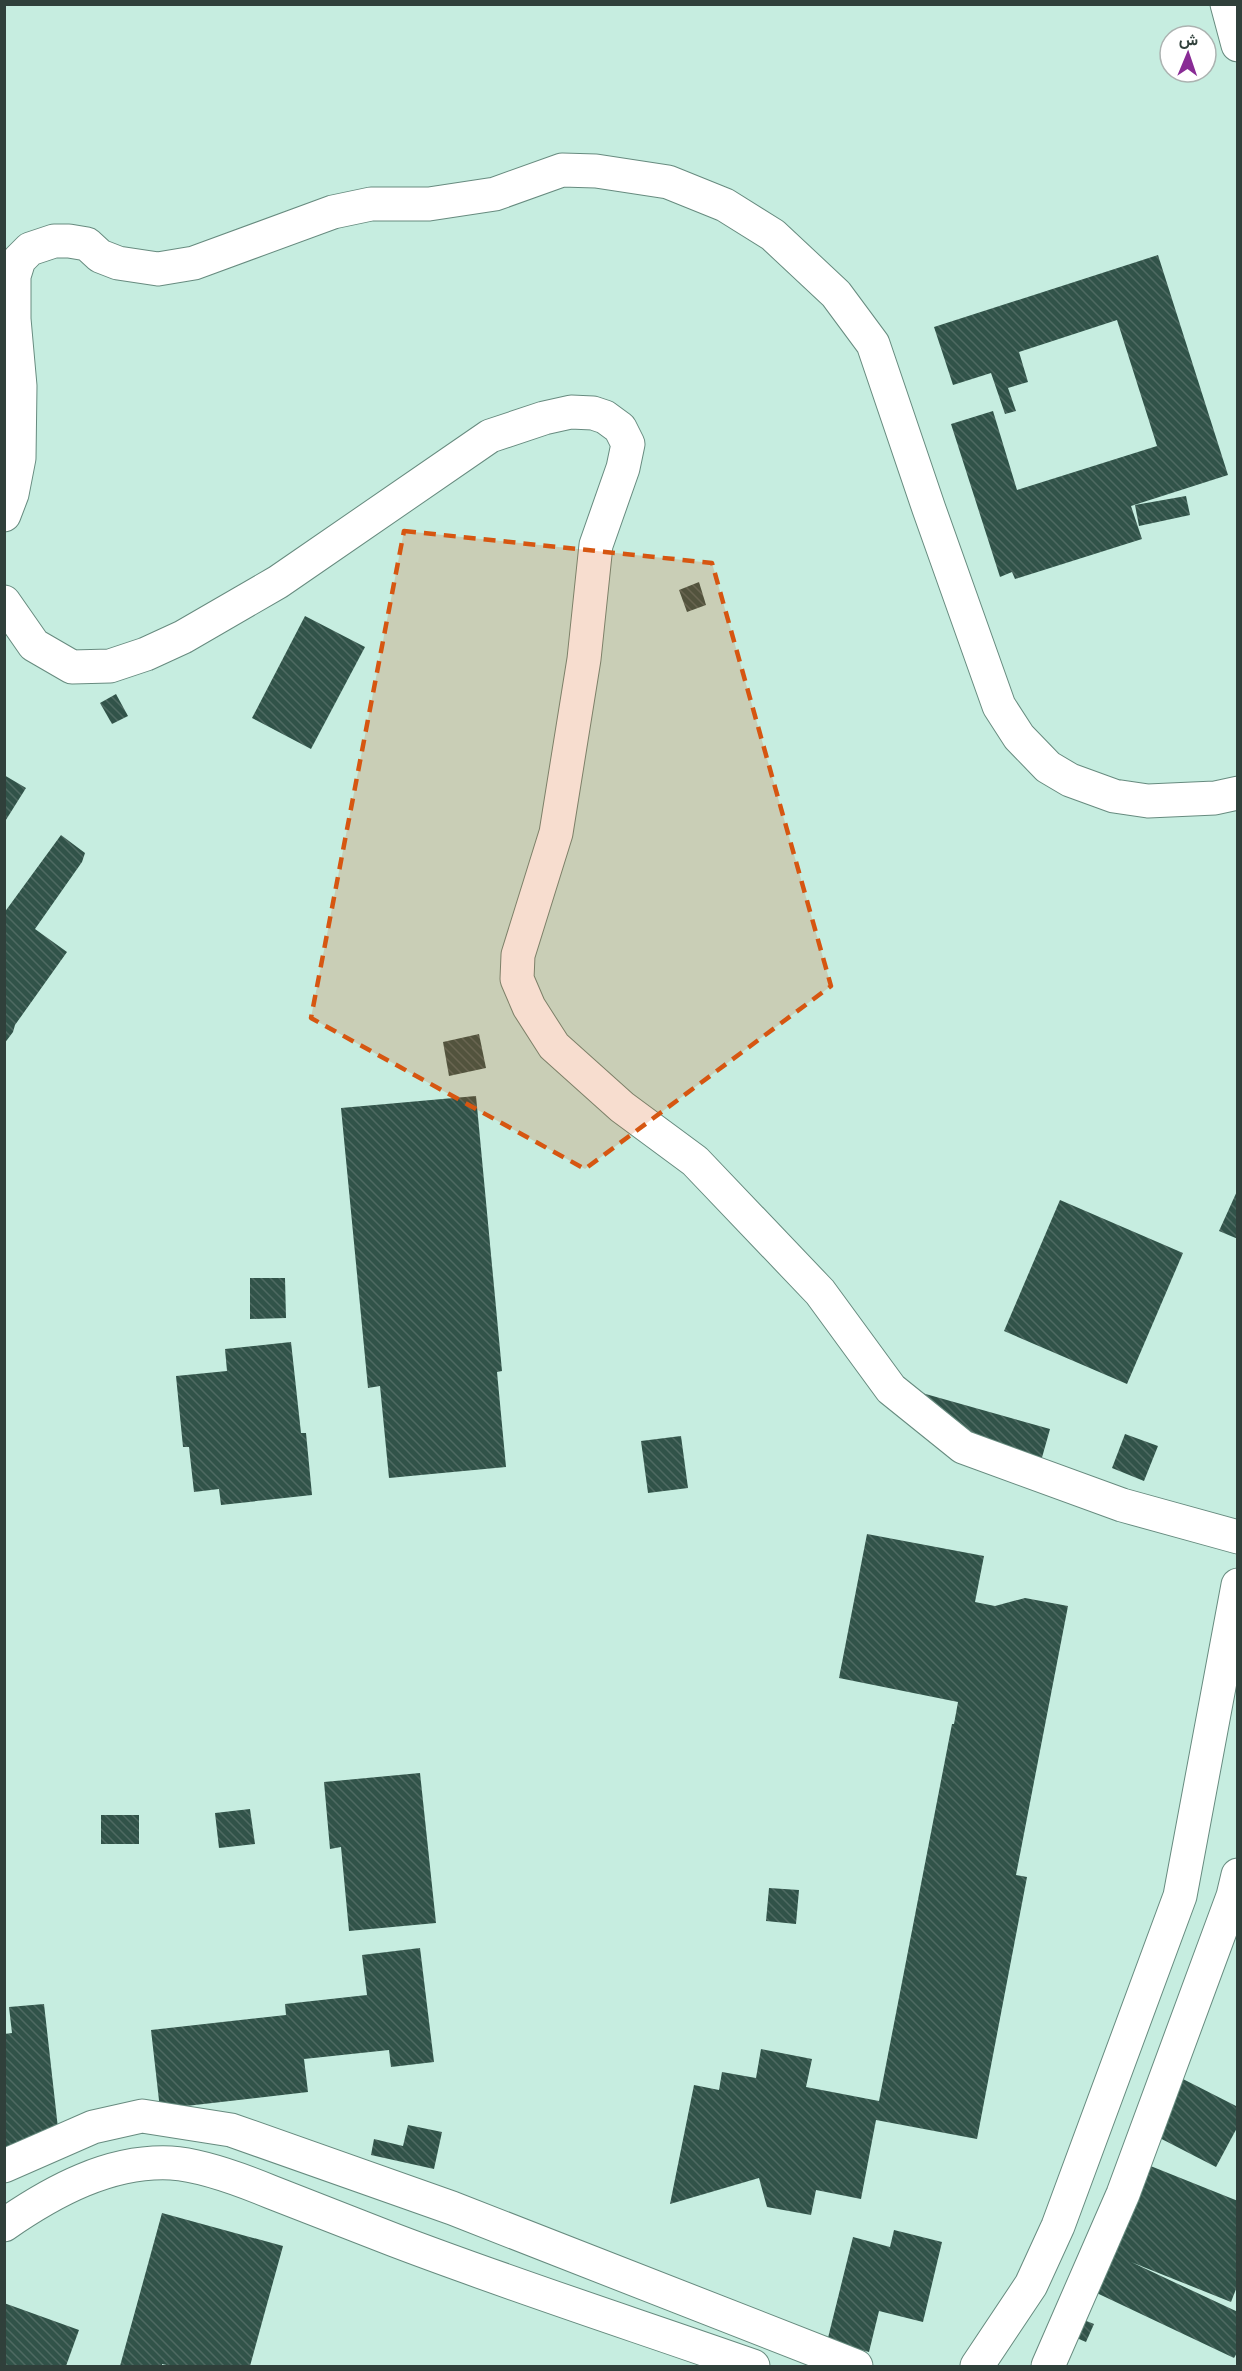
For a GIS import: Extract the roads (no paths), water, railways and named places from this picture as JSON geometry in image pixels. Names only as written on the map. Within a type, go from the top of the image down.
[{"type":"street","points":[[1227,4],[1238,45]]},
{"type":"street","points":[[4,515],[12,494],[19,458],[20,386],[14,319],[14,276],[19,260],[30,249],[54,241],[69,241],[87,244],[100,256],[118,262],[158,269],[194,263],[333,212],[371,204],[429,204],[495,194],[562,170],[596,171],[668,182],[725,205],[773,235],[836,294],[873,344],[999,706],[1018,737],[1048,767],[1070,780],[1114,796],[1148,801],[1215,798],[1238,793]]},
{"type":"street","points":[[4,602],[34,645],[72,667],[110,666],[146,654],[183,637],[278,582],[490,436],[544,418],[571,412],[593,413],[605,417],[620,428],[628,444],[623,468],[596,545],[584,659],[556,833],[518,955],[517,979],[529,1007],[554,1046],[622,1107],[695,1161],[820,1292],[891,1389],[963,1447],[1122,1505],[1238,1537]]},
{"type":"street","points":[[978,2367],[1031,2285],[1058,2226],[1180,1896],[1238,1585]]},
{"type":"street","points":[[1048,2367],[1123,2194],[1229,1906],[1238,1875]]},
{"type":"street","points":[[4,2166],[93,2127],[142,2116],[231,2130],[452,2208],[856,2367]]},
{"type":"street","points":[[4,2225],[32,2206],[96,2174],[151,2163],[173,2163],[230,2176],[394,2240],[753,2367]]}]
